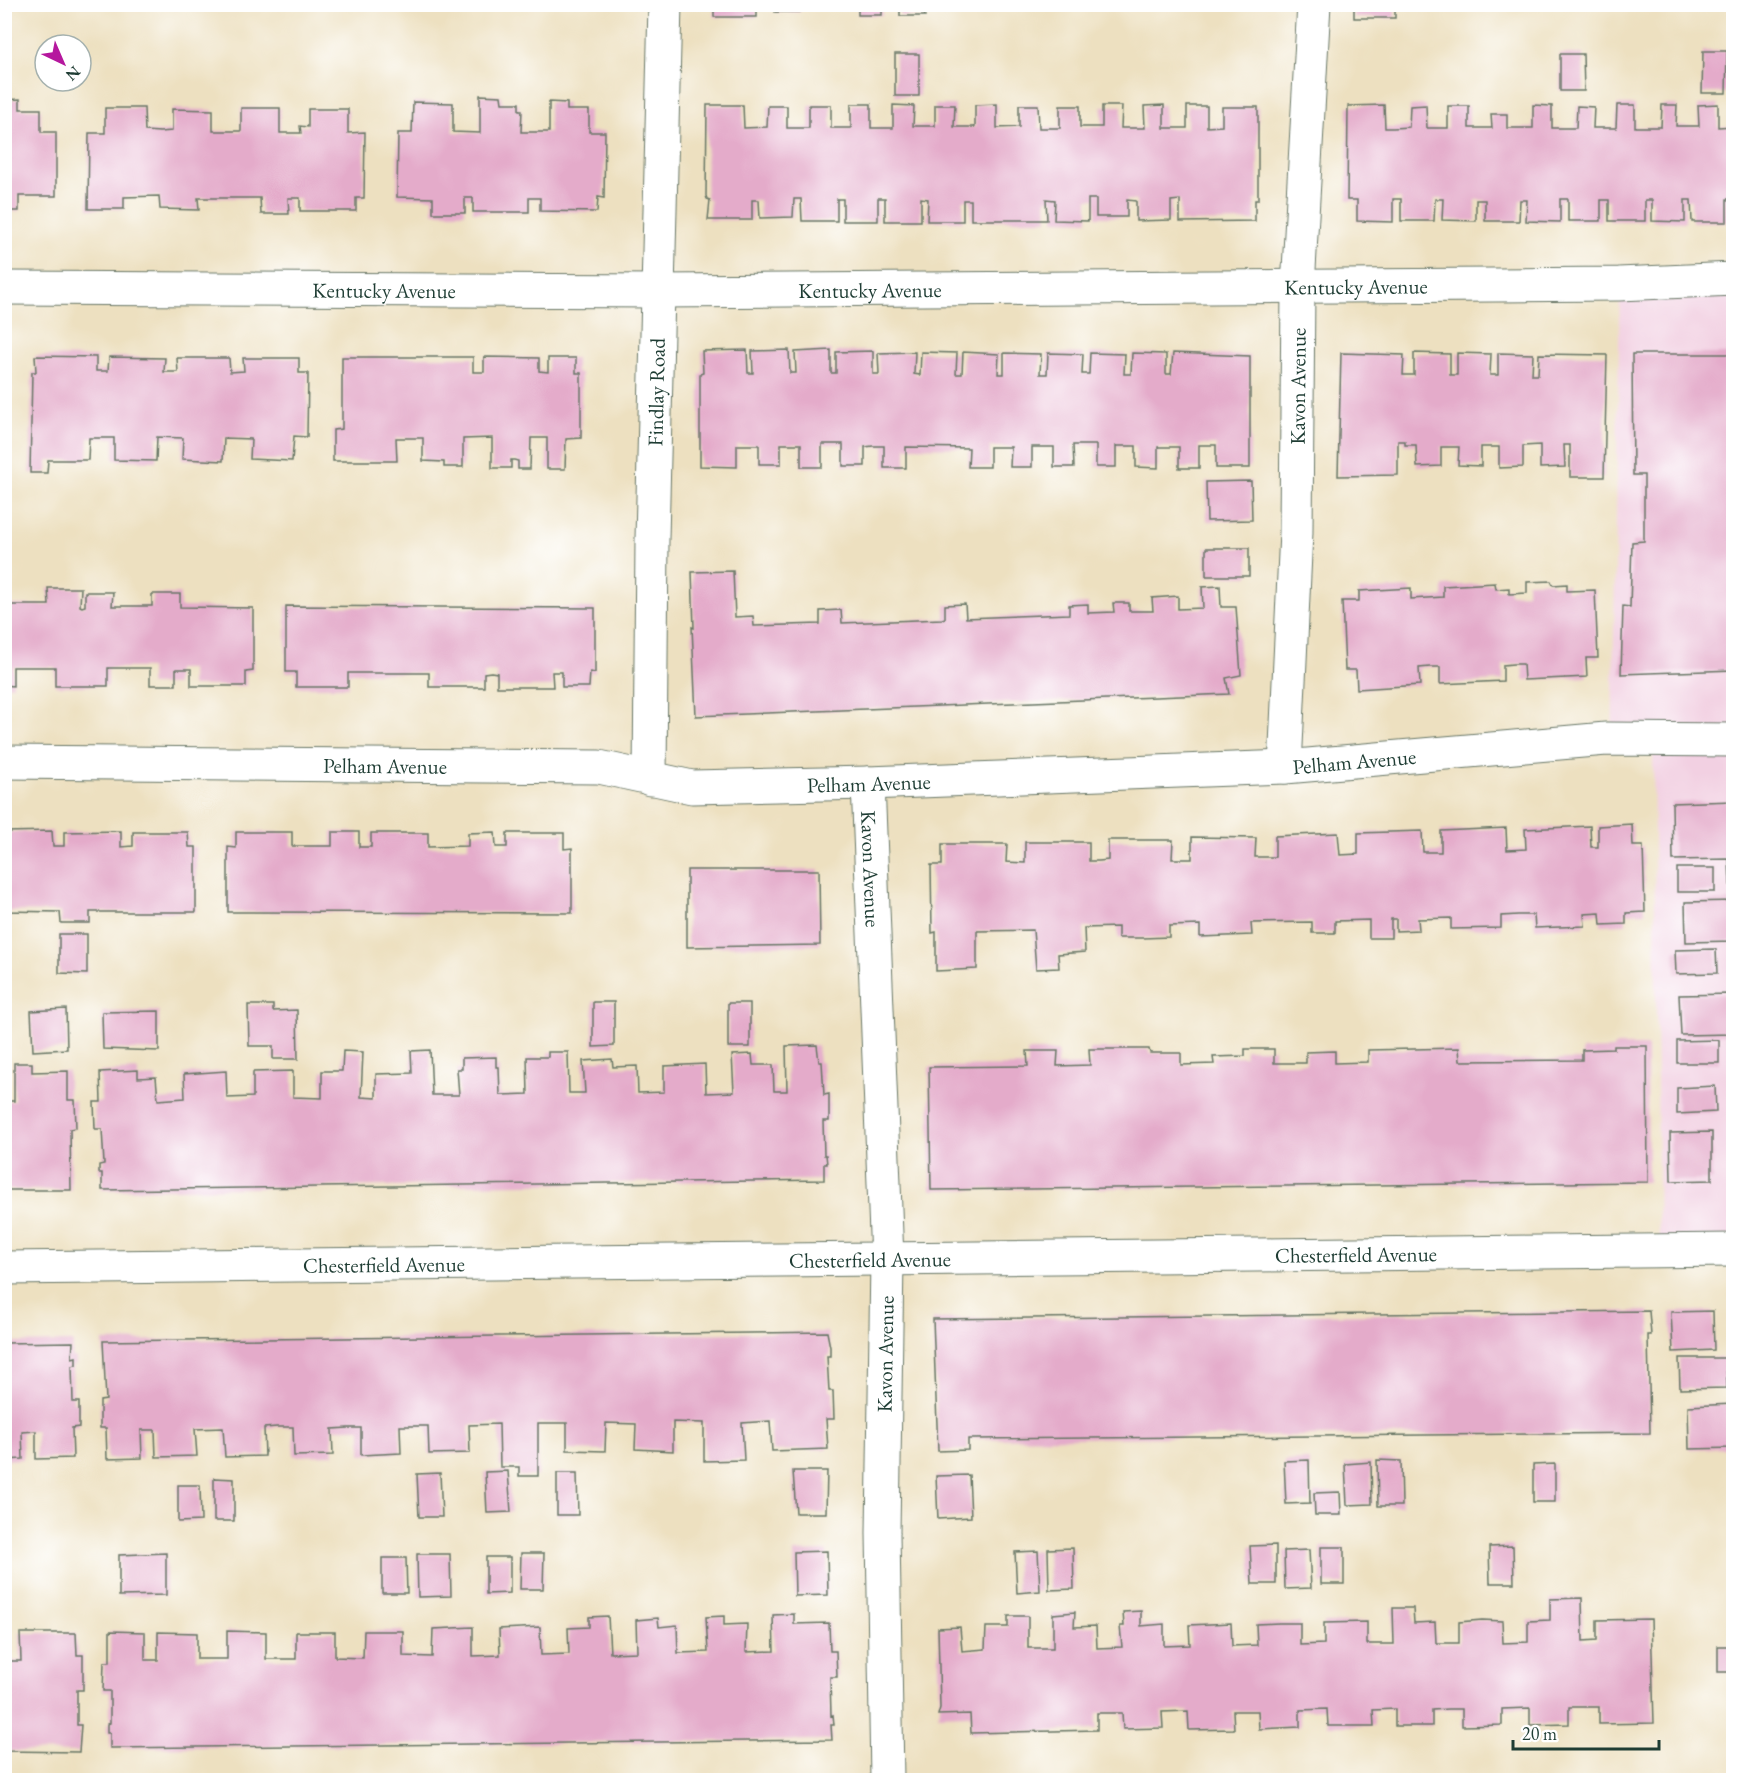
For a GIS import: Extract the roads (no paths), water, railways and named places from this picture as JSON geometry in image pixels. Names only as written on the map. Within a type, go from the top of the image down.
[{"type":"street","name":"Findlay Road","points":[[650,779],[652,539],[665,4]]},
{"type":"street","name":"Kavon Avenue","points":[[1285,767],[1296,532],[1298,287],[1314,4]]},
{"type":"street","name":"Kentucky Avenue","points":[[4,288],[659,291],[1619,284],[1734,279]]},
{"type":"street","name":"Pelham Avenue","points":[[4,762],[598,767],[692,787],[868,783],[1285,767],[1606,740],[1734,740]]},
{"type":"street","name":"Kavon Avenue","points":[[868,783],[886,1259],[883,1533],[887,1780]]},
{"type":"street","name":"Chesterfield Avenue","points":[[4,1268],[1734,1250]]}]
